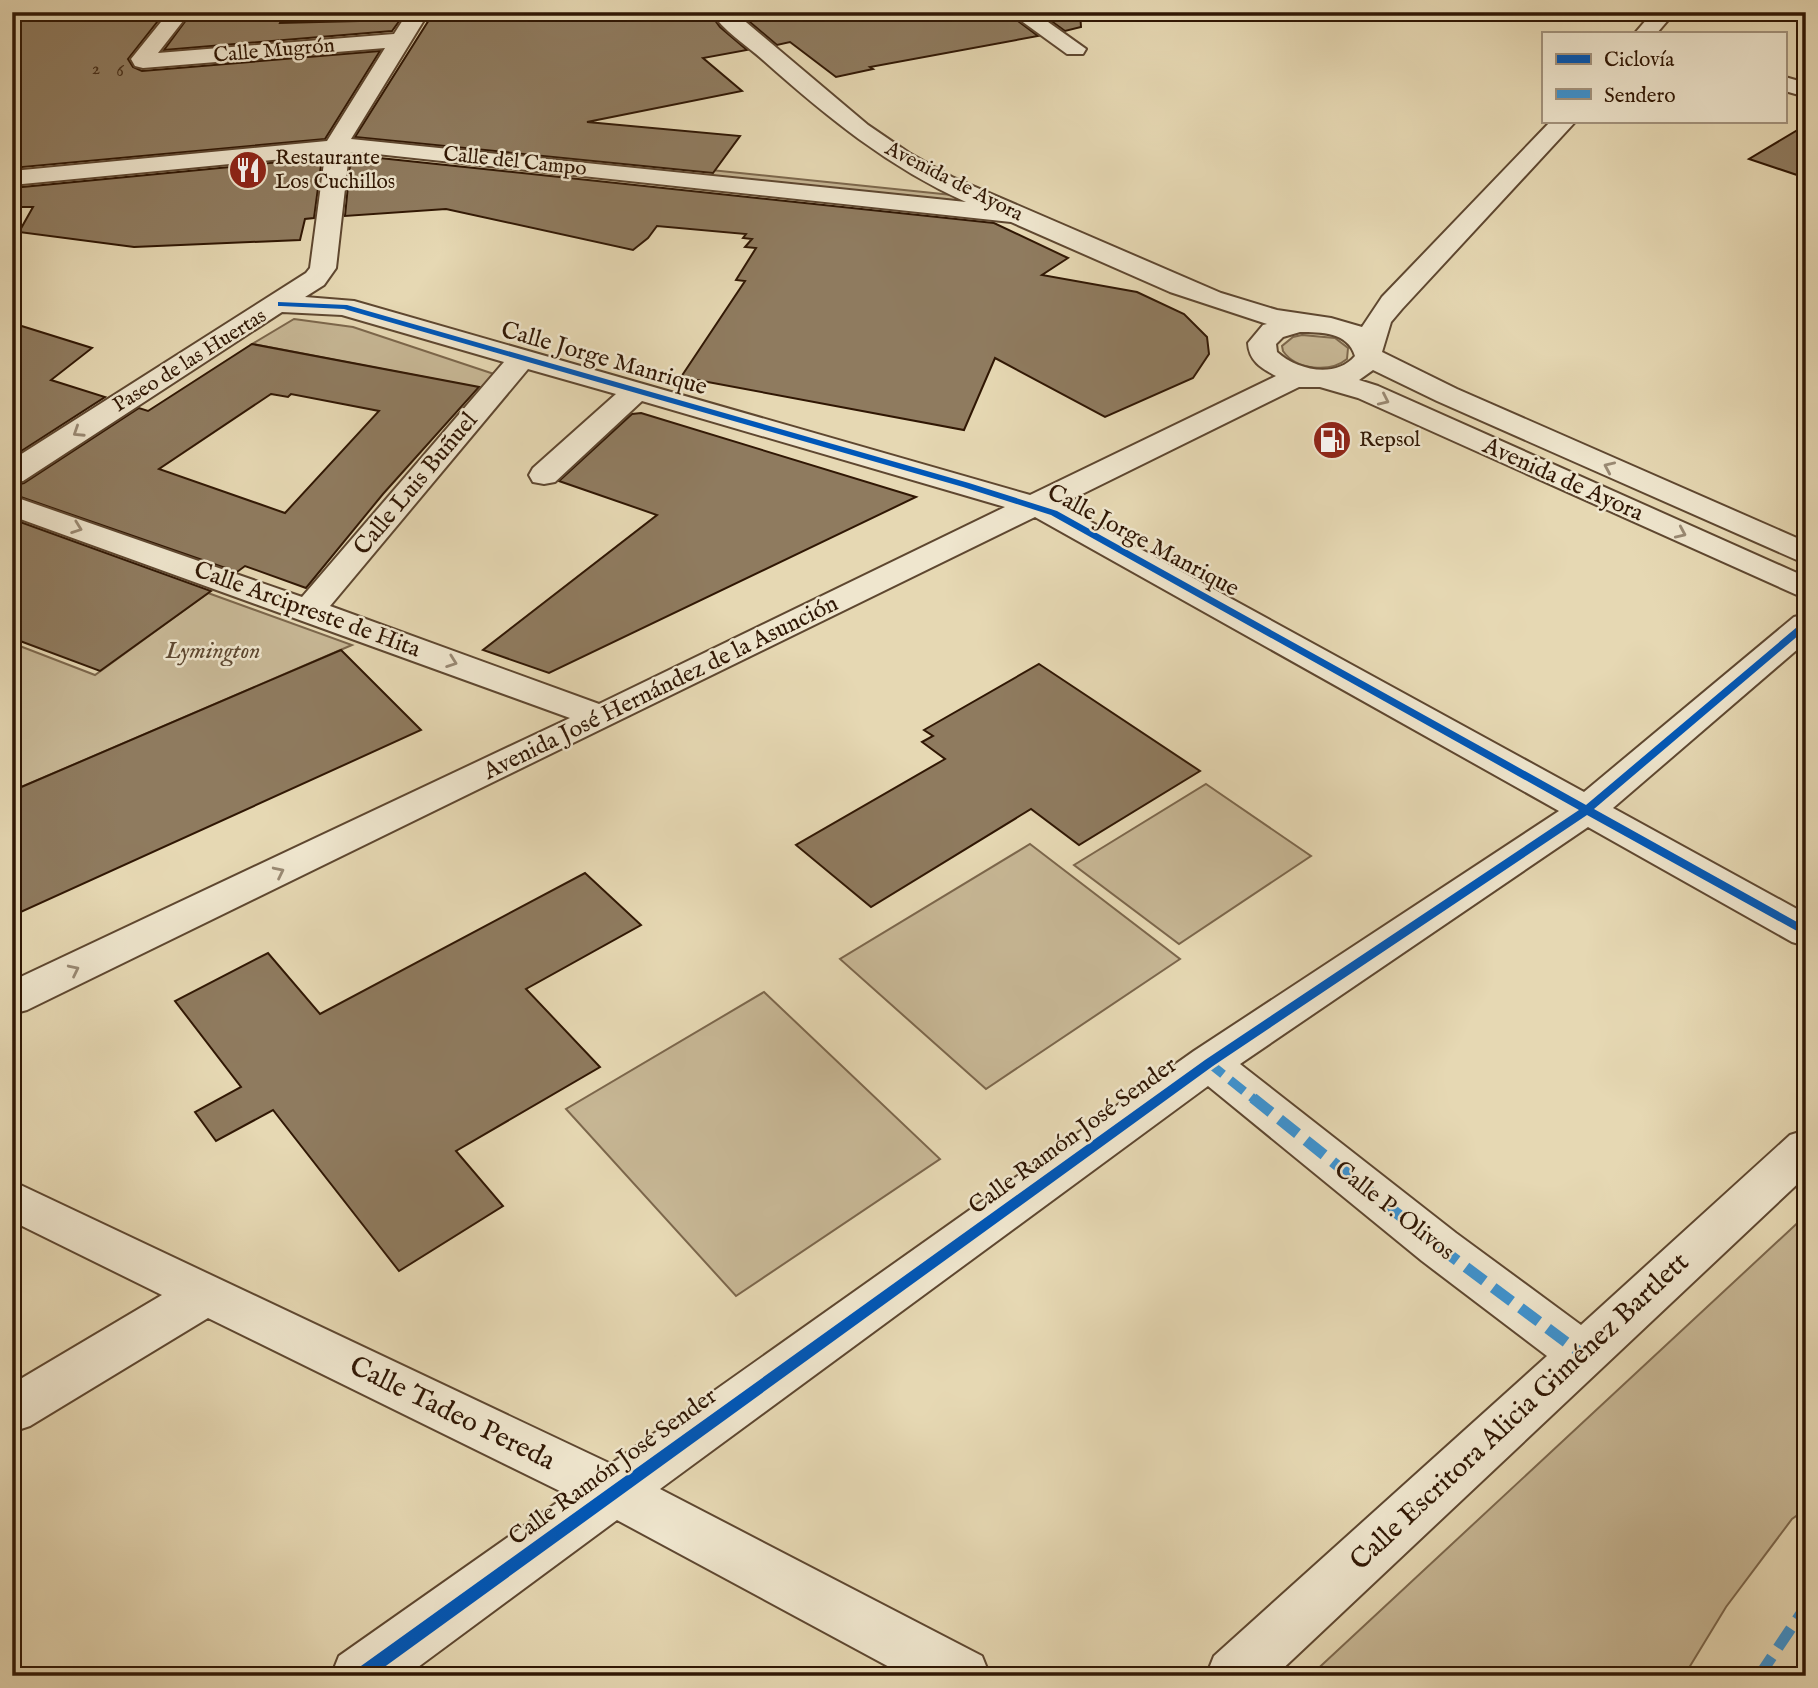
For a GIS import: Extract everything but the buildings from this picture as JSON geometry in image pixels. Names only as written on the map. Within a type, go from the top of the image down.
[{"type":"street","name":"Calle Mugrón","points":[[180,12],[142,59],[147,62],[401,40]]},
{"type":"street","points":[[344,307],[323,268],[339,142],[419,12]]},
{"type":"street","name":"Avenida de Ayora","points":[[721,12],[856,126],[906,162],[1217,303],[1272,319],[1320,325],[1356,336],[1368,354],[1434,389],[1806,554]]},
{"type":"street","points":[[1019,12],[1075,49]]},
{"type":"street","points":[[1647,32],[1665,12]]},
{"type":"street","points":[[1786,84],[1806,90]]},
{"type":"street","points":[[1368,354],[1378,321],[1392,303],[1563,122]]},
{"type":"street","name":"Calle del Campo","points":[[12,176],[339,142],[372,135],[981,198]]},
{"type":"street","name":"Calle del Campo","points":[[339,142],[1018,215]]},
{"type":"street","name":"Calle del Campo","points":[[864,186],[896,179],[904,173],[906,162]]},
{"type":"street","name":"Paseo de las Huertas","points":[[12,474],[281,304],[315,279],[323,268]]},
{"type":"street","name":"Avenida de Ayora","points":[[1217,303],[1246,323],[1280,368],[1367,392],[1806,589]]},
{"type":"street","points":[[1266,349],[1281,328],[1320,325],[1370,316],[1392,303]]},
{"type":"street","name":"Calle Jorge Manrique","points":[[281,304],[344,307],[1023,502],[1806,932]]},
{"type":"street","name":"Avenida José Hernández de la Asunción","points":[[1023,502],[1241,386],[1260,373],[1266,349]]},
{"type":"street","name":"Avenida José Hernández de la Asunción","points":[[12,999],[587,712],[1023,502],[1289,381],[1354,371],[1368,354]]},
{"type":"street","name":"Calle Luis Buñuel","points":[[309,610],[523,357]]},
{"type":"street","points":[[544,475],[637,390]]},
{"type":"street","name":"Calle Arcipreste de Hita","points":[[12,505],[587,712]]},
{"type":"street","name":"Calle Ramón José Sender","points":[[359,1676],[1209,1063],[1587,810],[1806,624]]},
{"type":"street","name":"Avenida José Hernández de la Asunción","points":[[12,972],[587,712]]},
{"type":"street","name":"Calle P. Olivos","points":[[1209,1063],[1439,1247],[1582,1354]]},
{"type":"street","name":"Calle Escritora Alicia Giménez Bartlett","points":[[1234,1676],[1806,1148]]},
{"type":"street","name":"Calle Tadeo Pereda","points":[[12,1200],[615,1492],[962,1676]]},
{"type":"street","points":[[12,1410],[206,1294]]},
{"type":"green space","points":[[372,135],[981,198],[1018,215],[365,146],[12,176]]},
{"type":"green space","points":[[294,319],[353,327],[494,374],[481,388],[252,344]]},
{"type":"green space","points":[[1302,335],[1335,338],[1348,348],[1347,359],[1323,368],[1304,366],[1296,362],[1283,351],[1282,346],[1293,337]]},
{"type":"green space","name":"Lymington","points":[[208,593],[352,645],[12,791],[12,643],[95,675]]},
{"type":"green space","points":[[1206,784],[1311,856],[1179,944],[1074,865]]},
{"type":"green space","points":[[1030,844],[1180,959],[986,1089],[840,959]]},
{"type":"green space","points":[[764,992],[940,1159],[736,1296],[566,1109]]},
{"type":"green space","points":[[1806,1215],[1806,1509],[1792,1519],[1726,1607],[1684,1676],[1310,1676]]},
{"type":"marked path","points":[[1209,1063],[1439,1247],[1582,1354]]},
{"type":"marked path","points":[[1759,1676],[1806,1606]]},
{"type":"cycle path","points":[[281,304],[344,307],[966,485],[1054,513],[1806,932]]},
{"type":"cycle path","points":[[359,1676],[1209,1063],[1587,810],[1806,624]]},
{"type":"place","name":"Restaurante Los Cuchillos","points":[[248,170]]},
{"type":"place","name":"Repsol","points":[[1332,440]]}]
